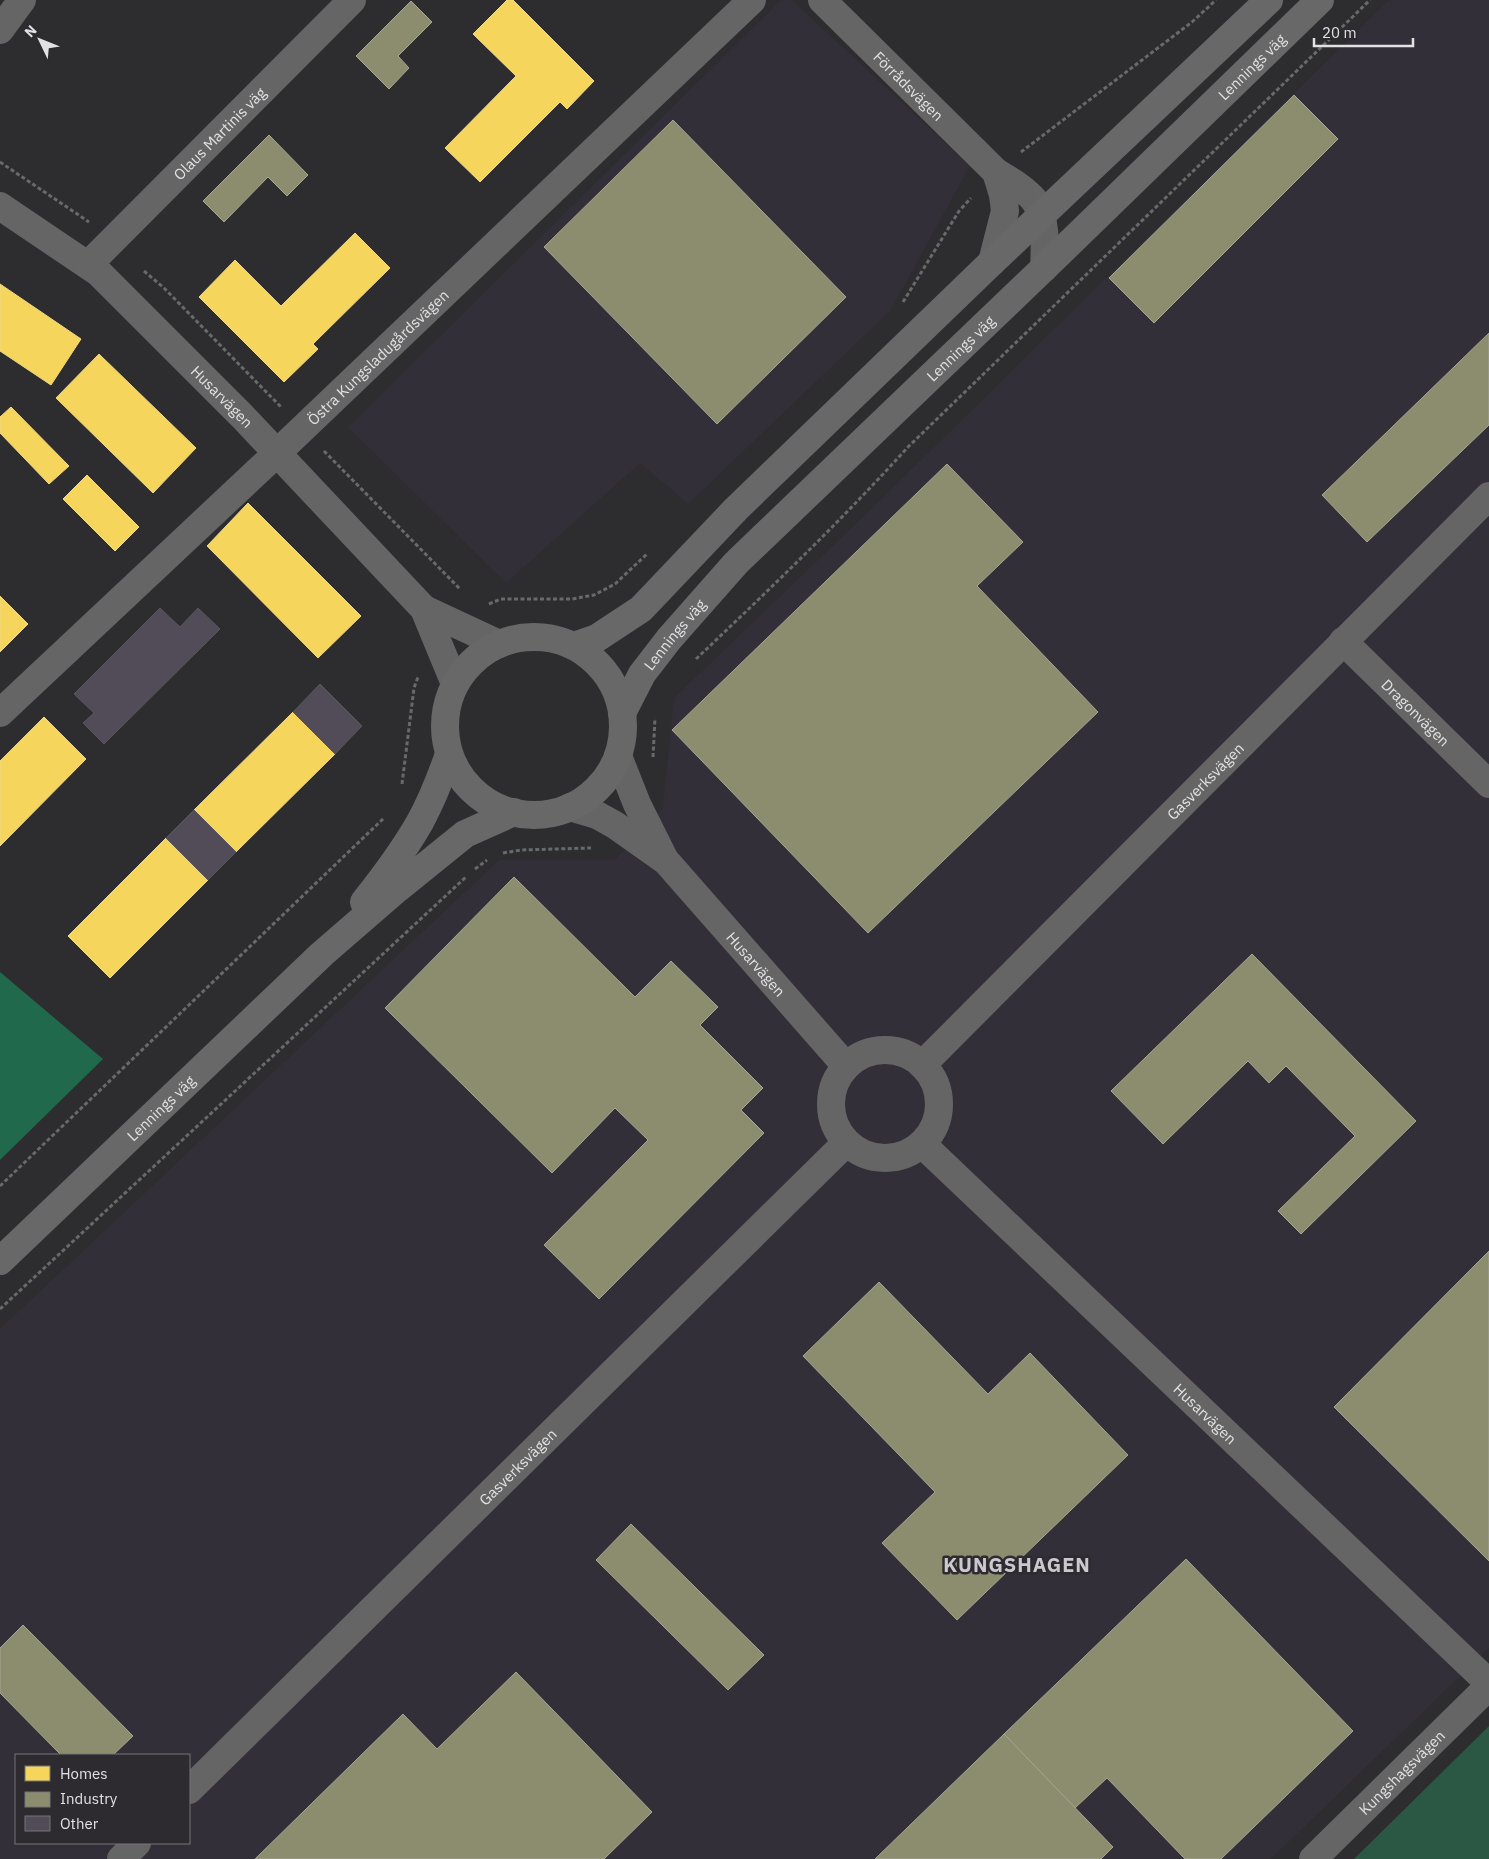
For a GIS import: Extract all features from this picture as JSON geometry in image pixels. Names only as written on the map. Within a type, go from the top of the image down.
[{"type":"main road","points":[[574,646],[597,638],[640,610],[736,509],[1040,216],[1268,0]]},
{"type":"main road","name":"Lennings väg","points":[[622,713],[642,674],[669,638],[736,563],[1320,0]]},
{"type":"main road","points":[[524,637],[549,638],[574,646],[592,658],[606,674],[617,692],[622,713],[622,735],[618,756],[607,777],[590,794],[570,807],[542,814],[514,812],[492,805],[474,792],[459,774],[449,754],[445,718],[448,700],[455,684],[466,667],[476,658],[499,644],[524,637]]},
{"type":"main road","name":"Lennings väg","points":[[322,954],[384,877],[419,824],[435,792],[449,754]]},
{"type":"main road","name":"Lennings väg","points":[[0,1261],[322,954],[465,834],[514,812]]},
{"type":"street","points":[[0,30],[22,0]]},
{"type":"street","name":"Olaus Martinis väg","points":[[88,265],[352,0]]},
{"type":"street","name":"Östra Kungsladugårdsvägen","points":[[0,713],[277,453],[752,0]]},
{"type":"street","name":"Förrådsvägen","points":[[822,0],[996,172],[1018,186],[1034,201],[1046,238],[1044,268]]},
{"type":"street","name":"Förrådsvägen","points":[[992,262],[1005,211],[1004,195],[996,172]]},
{"type":"street","name":"Husarvägen","points":[[0,206],[88,265],[106,280],[277,453],[424,608],[499,644]]},
{"type":"street","name":"Gasverksvägen","points":[[922,1065],[1489,496]]},
{"type":"street","name":"Husarvägen","points":[[424,608],[455,684]]},
{"type":"street","name":"Dragonvägen","points":[[1343,641],[1489,784]]},
{"type":"street","name":"Husarvägen","points":[[618,756],[637,804],[666,861]]},
{"type":"street","name":"Husarvägen","points":[[570,807],[597,815],[615,825],[666,861],[846,1066]]},
{"type":"street","points":[[876,1051],[892,1051],[908,1055],[922,1065],[933,1079],[938,1095],[938,1113],[933,1129],[922,1144],[908,1153],[892,1158],[876,1158],[860,1152],[846,1143],[836,1129],[831,1113],[831,1096],[836,1080],[846,1066],[860,1056],[876,1051]]},
{"type":"street","name":"Gasverksvägen","points":[[190,1789],[846,1143]]},
{"type":"street","name":"Husarvägen","points":[[922,1144],[1489,1683]]},
{"type":"street","name":"Kungshagsvägen","points":[[1313,1859],[1489,1686]]},
{"type":"street","points":[[121,1859],[136,1844]]},
{"type":"path","points":[[899,309],[959,211],[996,172],[1192,22],[1216,0]]},
{"type":"path","points":[[461,627],[482,606],[501,599],[572,599],[594,595],[615,584],[650,551]]},
{"type":"path","points":[[402,786],[414,688],[421,666],[440,647]]},
{"type":"path","points":[[0,1186],[386,816]]},
{"type":"shaded area","points":[[781,0],[792,0],[970,166],[890,311],[688,504],[640,463],[506,583],[348,427]]},
{"type":"shaded area","points":[[1389,0],[1489,0],[1489,1648],[1271,1859],[0,1859],[0,1329],[499,860],[615,860],[663,808],[674,698],[865,515]]},
{"type":"green space","points":[[0,972],[103,1059],[0,1160]]},
{"type":"green space","points":[[1489,1726],[1489,1859],[1354,1859]]},
{"type":"building: Homes","points":[[507,0],[513,0],[594,81],[567,109],[560,102],[480,182],[445,148],[516,76],[473,34]]},
{"type":"building: Homes","points":[[355,233],[390,268],[313,344],[318,349],[284,382],[199,297],[235,260],[281,306]]},
{"type":"building: Homes","points":[[0,284],[81,339],[51,385],[0,351]]},
{"type":"building: Homes","points":[[99,354],[196,448],[153,493],[56,398]]},
{"type":"building: Homes","points":[[11,407],[69,466],[49,484],[0,433],[0,417]]},
{"type":"building: Homes","points":[[87,475],[139,527],[115,551],[63,499]]},
{"type":"building: Homes","points":[[248,503],[361,616],[318,658],[207,546]]},
{"type":"building: Homes","points":[[0,596],[28,624],[0,652]]},
{"type":"building: Homes","points":[[293,712],[335,754],[236,852],[194,810]]},
{"type":"building: Homes","points":[[44,717],[86,759],[0,846],[0,761]]},
{"type":"building: Homes","points":[[166,838],[208,880],[110,978],[68,936]]},
{"type":"building: Industry","points":[[411,1],[432,22],[398,56],[409,68],[389,89],[356,56]]},
{"type":"building: Industry","points":[[1294,95],[1338,139],[1154,323],[1109,278]]},
{"type":"building: Industry","points":[[673,120],[846,297],[717,424],[544,247]]},
{"type":"building: Industry","points":[[269,135],[308,175],[287,196],[268,177],[224,222],[203,201]]},
{"type":"building: Industry","points":[[1489,333],[1489,425],[1367,542],[1322,495]]},
{"type":"building: Industry","points":[[947,464],[1023,542],[977,586],[1098,712],[868,933],[672,730]]},
{"type":"building: Industry","points":[[514,877],[635,997],[671,961],[718,1007],[700,1025],[763,1088],[741,1110],[764,1133],[599,1299],[544,1245],[648,1140],[615,1108],[552,1173],[385,1008]]},
{"type":"building: Industry","points":[[1252,954],[1416,1121],[1301,1234],[1278,1211],[1355,1136],[1286,1066],[1269,1083],[1248,1061],[1163,1144],[1111,1091]]},
{"type":"building: Industry","points":[[1489,1251],[1489,1561],[1334,1407]]},
{"type":"building: Industry","points":[[879,1282],[988,1394],[1030,1353],[1128,1455],[957,1620],[882,1543],[935,1492],[803,1356]]},
{"type":"building: Industry","points":[[631,1524],[764,1655],[728,1690],[596,1560]]},
{"type":"building: Industry","points":[[1186,1559],[1353,1731],[1221,1859],[1185,1859],[1107,1778],[1075,1808],[1004,1734]]},
{"type":"building: Industry","points":[[23,1625],[133,1736],[114,1754],[60,1754],[0,1693],[0,1648]]},
{"type":"building: Industry","points":[[516,1672],[652,1812],[604,1859],[255,1859],[403,1714],[437,1749]]},
{"type":"building: Industry","points":[[1004,1734],[1113,1847],[1101,1859],[875,1859]]},
{"type":"building: Other","points":[[160,608],[180,627],[198,608],[220,629],[104,744],[83,723],[94,713],[74,694]]},
{"type":"building: Other","points":[[320,684],[362,726],[335,754],[293,712]]},
{"type":"building: Other","points":[[194,810],[236,852],[208,880],[166,838]]},
{"type":"district","name":"KUNGSHAGEN","points":[[1017,1564]]}]
